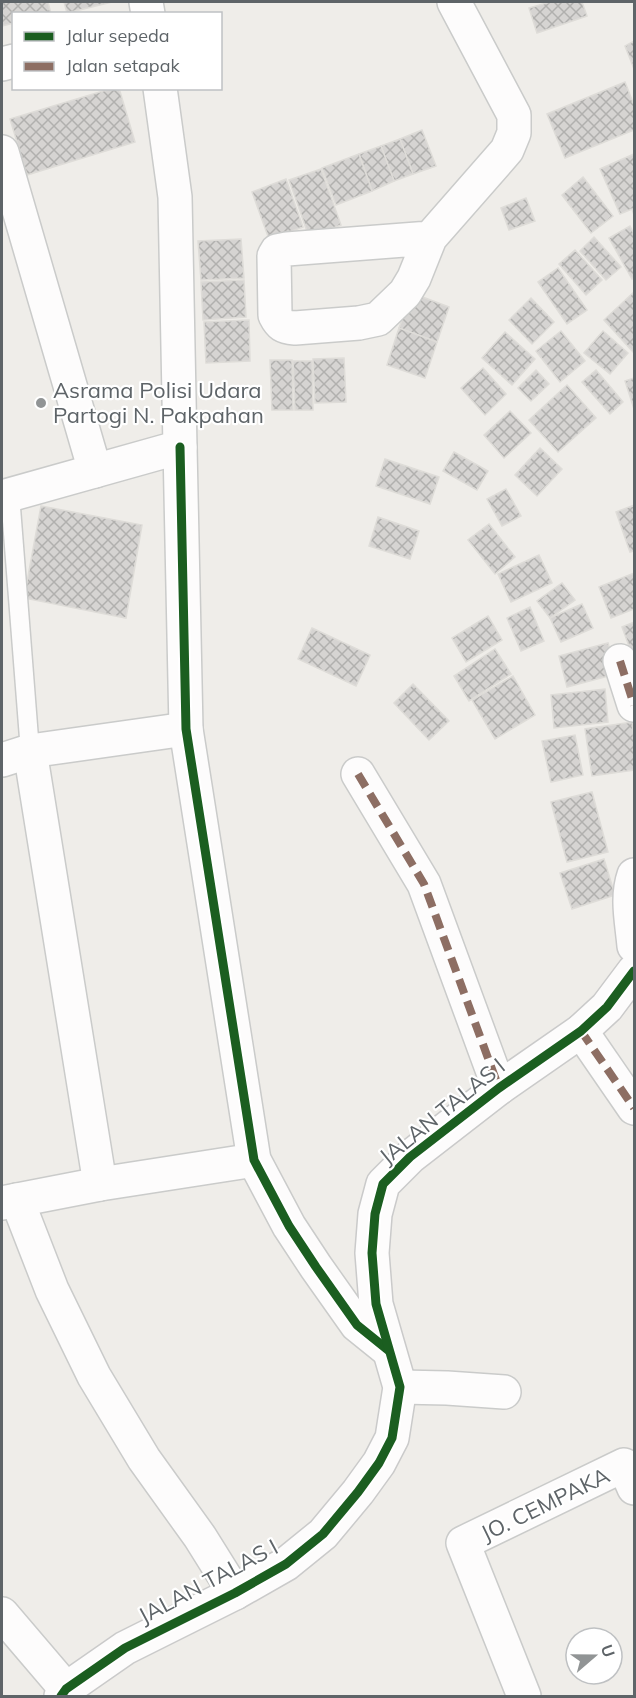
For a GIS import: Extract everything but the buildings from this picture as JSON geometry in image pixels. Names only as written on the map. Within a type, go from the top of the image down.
[{"type":"street","points":[[430,238],[278,251],[274,256],[275,315],[285,327],[295,328],[359,323],[378,319],[405,293],[414,278],[430,238],[507,150],[514,134],[514,115],[454,2]]},
{"type":"street","points":[[160,90],[175,197],[186,729],[254,1160],[289,1226],[315,1268],[357,1325],[388,1350]]},
{"type":"street","points":[[2,152],[95,471]]},
{"type":"street","points":[[6,496],[180,447]]},
{"type":"street","points":[[620,662],[634,705]]},
{"type":"street","points":[[100,1184],[16,755],[186,729]]},
{"type":"street","points":[[358,774],[424,884],[500,1088]]},
{"type":"street","points":[[634,875],[629,900],[634,946]]},
{"type":"street","name":"JALAN TALAS I","points":[[63,1693],[125,1648],[235,1593],[286,1564],[323,1534],[358,1492],[392,1438],[400,1388],[376,1304],[372,1253],[375,1214],[383,1184],[410,1157],[500,1088],[581,1031],[607,1006],[634,970]]},
{"type":"street","points":[[581,1031],[634,1108]]},
{"type":"street","points":[[235,1593],[200,1537],[144,1459],[94,1376],[9,1201],[254,1160]]},
{"type":"street","points":[[400,1388],[447,1388],[504,1392]]},
{"type":"street","name":"JO. CEMPAKA","points":[[524,1696],[463,1543],[624,1466],[634,1488]]},
{"type":"street","points":[[2,1614],[63,1693]]},
{"type":"lane","points":[[6,496],[16,755]]},
{"type":"marked path","points":[[620,661],[634,705]]},
{"type":"marked path","points":[[358,774],[424,884],[499,1088]]},
{"type":"marked path","points":[[581,1031],[634,1108]]},
{"type":"cycle path","points":[[180,447],[186,729],[254,1160],[289,1226],[316,1267],[357,1325],[388,1350]]},
{"type":"cycle path","points":[[61,1696],[66,1689],[125,1648],[235,1593],[286,1564],[323,1534],[358,1492],[379,1463],[392,1438],[400,1387],[376,1304],[372,1253],[375,1214],[383,1184],[410,1157],[499,1088],[581,1031],[607,1007],[634,971]]},
{"type":"place","name":"Asrama Polisi Udara Partogi N. Pakpahan","points":[[41,403]]}]
